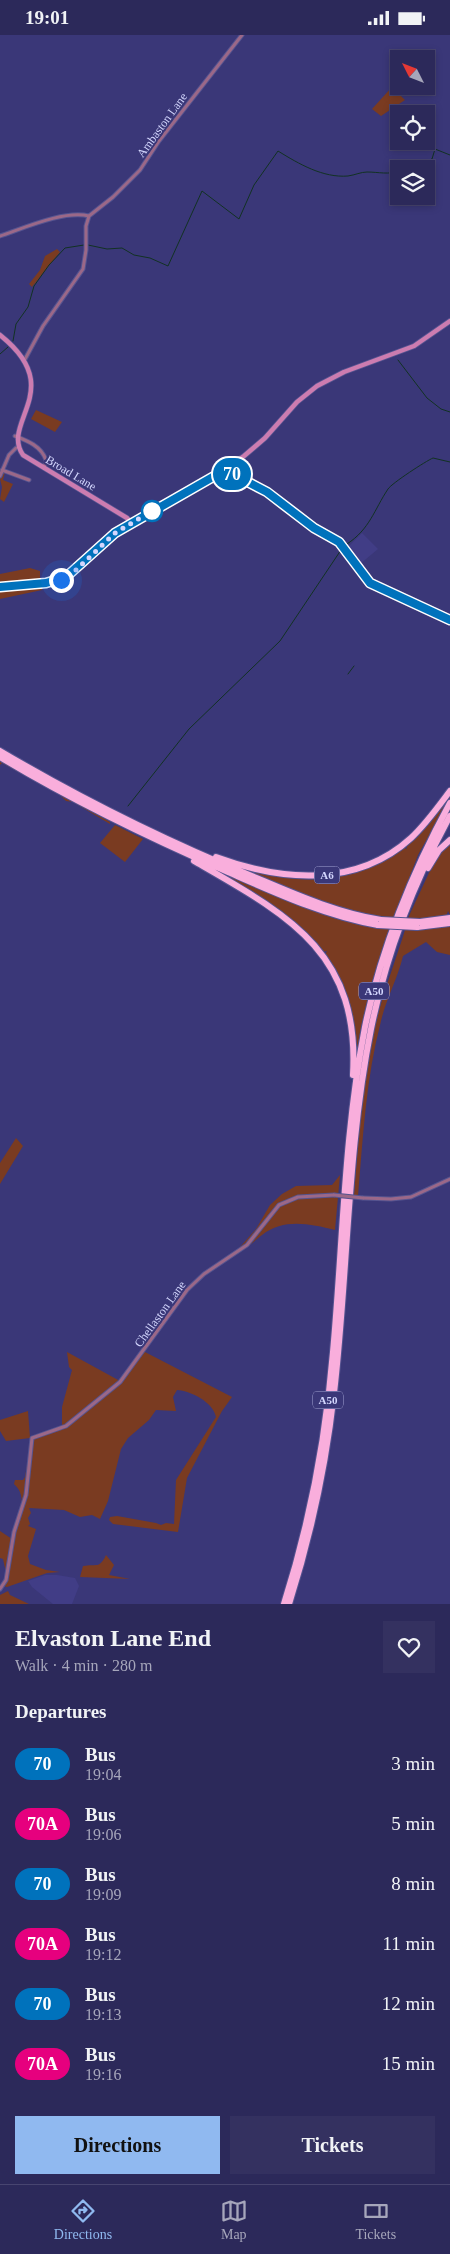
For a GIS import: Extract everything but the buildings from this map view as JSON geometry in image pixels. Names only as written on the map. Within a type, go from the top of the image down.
[{"type":"highway","name":"A6","points":[[0,751],[85,799],[178,843],[225,860],[272,873],[306,877],[338,874],[370,864],[399,847],[425,824],[450,791]]},
{"type":"highway","points":[[0,757],[100,812],[168,845],[254,883],[331,913],[380,923],[419,925],[450,923]]},
{"type":"highway","name":"A50","points":[[284,1604],[309,1512],[326,1416],[333,1353],[353,1101],[368,1015],[390,939],[416,873],[450,803]]},
{"type":"highway","name":"A50","points":[[289,1604],[313,1515],[330,1424],[356,1135],[366,1052],[380,994],[404,918],[428,861],[450,816]]},
{"type":"highway","points":[[404,918],[432,862],[450,840]]},
{"type":"highway","points":[[178,843],[224,865],[308,899],[380,923]]},
{"type":"highway","points":[[168,845],[268,907],[311,941],[329,964],[343,990],[351,1020],[354,1053],[353,1101]]},
{"type":"highway","points":[[419,925],[450,918]]},
{"type":"main road","points":[[0,587],[46,583],[66,577],[106,540],[129,524],[225,470],[260,443],[293,407],[317,386],[344,372],[414,346],[450,321]]},
{"type":"main road","points":[[0,335],[16,349],[24,361],[28,382],[20,408]]},
{"type":"main road","points":[[12,430],[12,439],[16,448]]},
{"type":"main road","name":"Broad Lane","points":[[16,448],[22,455],[118,513],[129,524]]},
{"type":"main road","points":[[225,470],[267,492],[314,528],[339,542],[370,583],[450,620]]},
{"type":"street","name":"Ambaston Lane","points":[[88,216],[113,197],[140,170],[159,141],[242,35]]},
{"type":"street","points":[[0,236],[62,217],[88,216],[83,269],[43,326],[24,361]]},
{"type":"street","points":[[15,436],[32,443],[41,451],[46,460],[44,468]]},
{"type":"street","points":[[0,476],[8,455],[16,448]]},
{"type":"street","points":[[2,467],[29,480]]},
{"type":"street","name":"Chellaston Lane","points":[[1,1589],[6,1580],[14,1532],[26,1495],[32,1438],[66,1426],[120,1382],[187,1290],[204,1274],[247,1245],[279,1205],[298,1197],[334,1195],[391,1199],[411,1197],[450,1179]]},
{"type":"shaded area","points":[[390,89],[390,95],[400,95],[405,100],[398,105],[390,105],[390,110],[381,116],[372,109]]},
{"type":"shaded area","points":[[57,249],[60,252],[32,287],[29,284],[40,270],[45,256]]},
{"type":"shaded area","points":[[36,410],[62,422],[55,432],[31,419]]},
{"type":"shaded area","points":[[3,472],[5,472],[3,480],[13,484],[4,502],[0,499],[2,487],[0,479]]},
{"type":"shaded area","points":[[362,533],[378,549],[360,564],[349,546]]},
{"type":"shaded area","points":[[30,568],[40,571],[40,578],[30,583],[0,584],[0,574]]},
{"type":"shaded area","points":[[42,587],[42,590],[0,599],[0,589]]},
{"type":"shaded area","points":[[0,760],[110,822],[110,824],[73,802],[66,801],[60,795],[2,763],[0,765]]},
{"type":"shaded area","points":[[450,795],[418,855],[394,918],[383,917],[382,919],[321,903],[223,862],[266,874],[296,879],[326,878],[340,875],[364,866],[403,847],[407,849],[406,845]]},
{"type":"shaded area","points":[[115,825],[143,839],[125,862],[100,843]]},
{"type":"shaded area","points":[[450,842],[450,915],[448,911],[446,917],[421,920],[420,918],[408,918],[434,862]]},
{"type":"shaded area","points":[[207,866],[333,918],[370,927],[390,928],[372,982],[360,1032],[355,1069],[353,1023],[350,1009],[334,968],[325,955],[327,951],[323,952],[314,943]]},
{"type":"shaded area","points":[[450,926],[450,955],[437,952],[426,942],[403,956],[383,1013],[376,1042],[366,1108],[358,1196],[354,1195],[362,1106],[372,1040],[383,996],[405,930]]},
{"type":"shaded area","points":[[16,1138],[23,1146],[0,1184],[0,1163]]},
{"type":"shaded area","points":[[340,1175],[335,1230],[307,1224],[279,1226],[233,1255],[256,1229],[270,1205],[282,1194],[296,1186],[332,1185]]},
{"type":"shaded area","points":[[143,1351],[232,1397],[222,1411],[187,1478],[178,1532],[113,1524],[109,1520],[110,1517],[117,1516],[161,1525],[166,1523],[174,1524],[176,1480],[216,1417],[211,1407],[201,1398],[177,1390],[173,1397],[176,1411],[156,1410],[149,1420],[128,1438],[121,1449],[108,1501],[100,1519],[92,1515],[80,1517],[64,1510],[29,1508],[31,1513],[28,1518],[30,1524],[28,1526],[36,1529],[28,1556],[30,1564],[46,1570],[60,1572],[47,1573],[7,1587],[3,1586],[7,1577],[3,1559],[0,1558],[0,1531],[12,1539],[22,1503],[19,1490],[14,1484],[15,1480],[23,1480],[25,1477],[31,1442],[35,1437],[66,1428],[94,1401],[62,1427],[62,1407],[72,1370],[69,1367],[67,1352],[120,1381]]},
{"type":"shaded area","points":[[28,1411],[30,1438],[6,1441],[0,1431],[0,1420]]},
{"type":"shaded area","points":[[106,1555],[114,1565],[109,1575],[130,1579],[80,1577],[83,1566],[97,1565],[104,1560]]},
{"type":"shaded area","points":[[45,1575],[75,1578],[79,1586],[72,1604],[53,1604],[32,1587],[28,1581]]},
{"type":"shaded area","points":[[8,1591],[10,1595],[29,1604],[0,1604],[0,1595]]},
{"type":"waterway","points":[[429,160],[432,159],[435,149],[450,155]]},
{"type":"waterway","points":[[88,245],[107,249],[122,248],[134,255],[150,258],[168,266],[202,191],[239,219],[254,185],[278,151],[303,165],[329,175],[348,176],[365,172],[390,173]]},
{"type":"waterway","points":[[13,341],[16,324],[28,307],[34,286],[49,265],[65,248],[84,245]]},
{"type":"waterway","points":[[0,354],[8,347]]},
{"type":"waterway","points":[[398,360],[427,398],[441,409],[450,412]]},
{"type":"waterway","points":[[347,544],[366,526],[388,489],[396,482],[433,458],[450,462]]},
{"type":"waterway","points":[[128,806],[189,729],[280,641],[341,550]]},
{"type":"waterway","points":[[348,674],[354,666]]},
{"type":"bus line","name":"70","points":[[0,587],[46,583],[66,577],[115,533],[225,470],[260,487],[314,528],[339,542],[370,583],[450,620]]},
{"type":"route","points":[[61,580],[76,570],[115,533],[152,511]]}]
